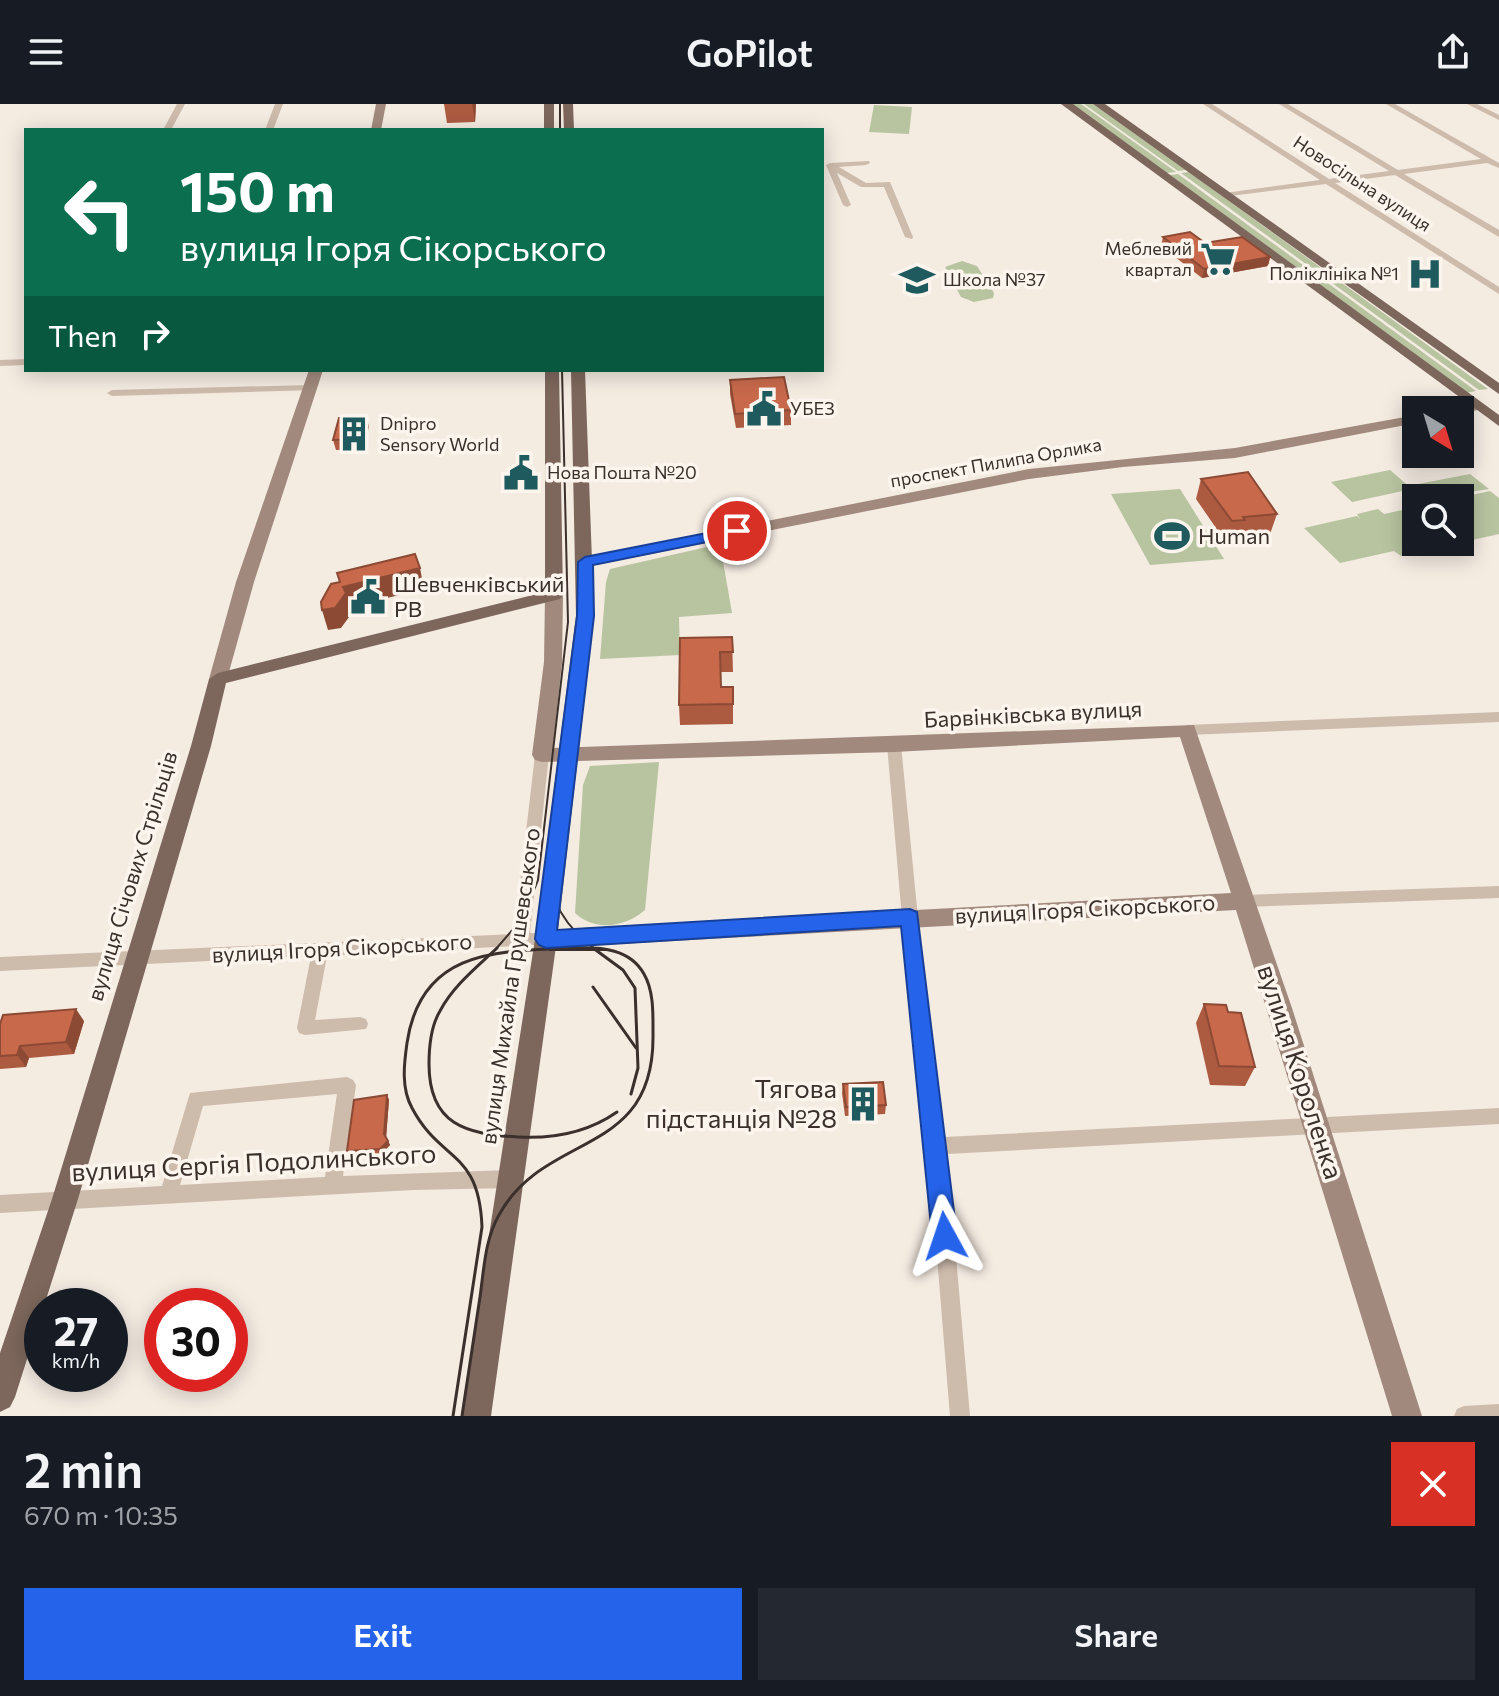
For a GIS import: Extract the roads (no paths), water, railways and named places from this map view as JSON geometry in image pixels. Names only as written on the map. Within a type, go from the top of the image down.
[{"type":"main road","points":[[549,104],[549,128]]},
{"type":"main road","points":[[568,104],[569,128]]},
{"type":"main road","points":[[1066,104],[1498,420]]},
{"type":"main road","points":[[1098,104],[1499,390]]},
{"type":"main road","points":[[218,679],[554,595],[552,372]]},
{"type":"main road","name":"вулиця Михайла Грушевського","points":[[476,1416],[511,1179],[533,940],[569,755],[585,616],[578,372]]},
{"type":"main road","points":[[1477,406],[1499,401]]},
{"type":"main road","points":[[553,568],[585,562]]},
{"type":"main road","name":"вулиця Січових Стрільців","points":[[0,1397],[65,1199],[201,746],[218,679]]},
{"type":"street","points":[[168,128],[181,104]]},
{"type":"street","points":[[270,128],[279,104]]},
{"type":"street","points":[[376,128],[381,104]]},
{"type":"street","name":"Новосільна вулиця","points":[[1207,104],[1499,291]]},
{"type":"street","points":[[1283,104],[1499,234]]},
{"type":"street","points":[[1390,104],[1499,166]]},
{"type":"street","points":[[1471,104],[1499,118]]},
{"type":"street","points":[[1225,195],[1499,156]]},
{"type":"street","points":[[830,165],[866,163]]},
{"type":"street","points":[[830,165],[847,205]]},
{"type":"street","points":[[830,165],[864,185],[887,184],[909,237]]},
{"type":"street","points":[[0,363],[24,362]]},
{"type":"street","name":"вулиця Січових Стрільців","points":[[218,679],[245,582],[315,372]]},
{"type":"street","points":[[112,393],[309,388]]},
{"type":"street","name":"проспект Пилипа Орлика","points":[[585,562],[1018,476],[1110,463],[1248,451],[1402,422]]},
{"type":"street","name":"вулиця Михайла Грушевського","points":[[533,940],[542,755],[553,662],[554,595]]},
{"type":"street","name":"Барвінківська вулиця","points":[[542,755],[894,745],[1499,717]]},
{"type":"street","name":"вулиця Короленка","points":[[1187,730],[1317,1125],[1407,1416]]},
{"type":"street","points":[[894,745],[910,918],[937,1146],[960,1416]]},
{"type":"street","name":"вулиця Ігоря Сікорського","points":[[0,964],[533,940],[1245,901],[1499,892]]},
{"type":"street","points":[[320,950],[305,1028],[360,1024]]},
{"type":"street","points":[[169,1193],[196,1099],[347,1085],[333,1185]]},
{"type":"street","points":[[937,1146],[1499,1116]]},
{"type":"street","name":"вулиця Сергія Подолинського","points":[[0,1204],[169,1193],[511,1179]]},
{"type":"street","points":[[1464,1416],[1499,1414]]},
{"type":"tram line","points":[[560,104],[560,128]]},
{"type":"tram line","points":[[496,949],[522,919],[538,880],[568,622],[562,372]]},
{"type":"tram line","points":[[547,867],[552,892],[562,914],[594,948]]},
{"type":"tram line","points":[[462,1416],[486,1254],[499,1215],[519,1188],[543,1168],[617,1124],[636,1103],[649,1074],[652,1003],[644,974],[631,959],[614,951],[594,948]]},
{"type":"tram line","points":[[490,955],[594,948]]},
{"type":"tram line","points":[[490,955],[496,949]]},
{"type":"tram line","points":[[550,950],[596,950]]},
{"type":"tram line","points":[[596,950],[623,970],[635,988],[638,1068],[631,1094]]},
{"type":"tram line","points":[[596,950],[608,950]]},
{"type":"tram line","points":[[453,1416],[482,1227],[479,1202],[474,1183],[466,1170],[423,1126],[412,1108],[405,1084],[405,1059],[415,1012],[428,988],[446,972],[490,955]]},
{"type":"tram line","points":[[490,955],[452,993],[434,1023],[429,1051],[431,1085],[443,1113],[467,1129],[499,1136],[531,1137],[557,1136],[582,1130],[617,1112]]},
{"type":"tram line","points":[[593,987],[636,1048]]},
{"type":"place","name":"Меблевий квартал","points":[[1218,259]]},
{"type":"place","name":"Поліклініка №1","points":[[1425,274]]},
{"type":"place","name":"Школа №37","points":[[917,280]]},
{"type":"place","name":"УБЕЗ","points":[[764,409]]},
{"type":"place","name":"Dnipro Sensory World","points":[[354,434]]},
{"type":"place","name":"Нова Пошта №20","points":[[521,473]]},
{"type":"place","name":"Human","points":[[1172,536]]},
{"type":"place","name":"Шевченківський РВ","points":[[368,597]]},
{"type":"place","name":"Тягова пiдстанцiя №28","points":[[863,1104]]}]
